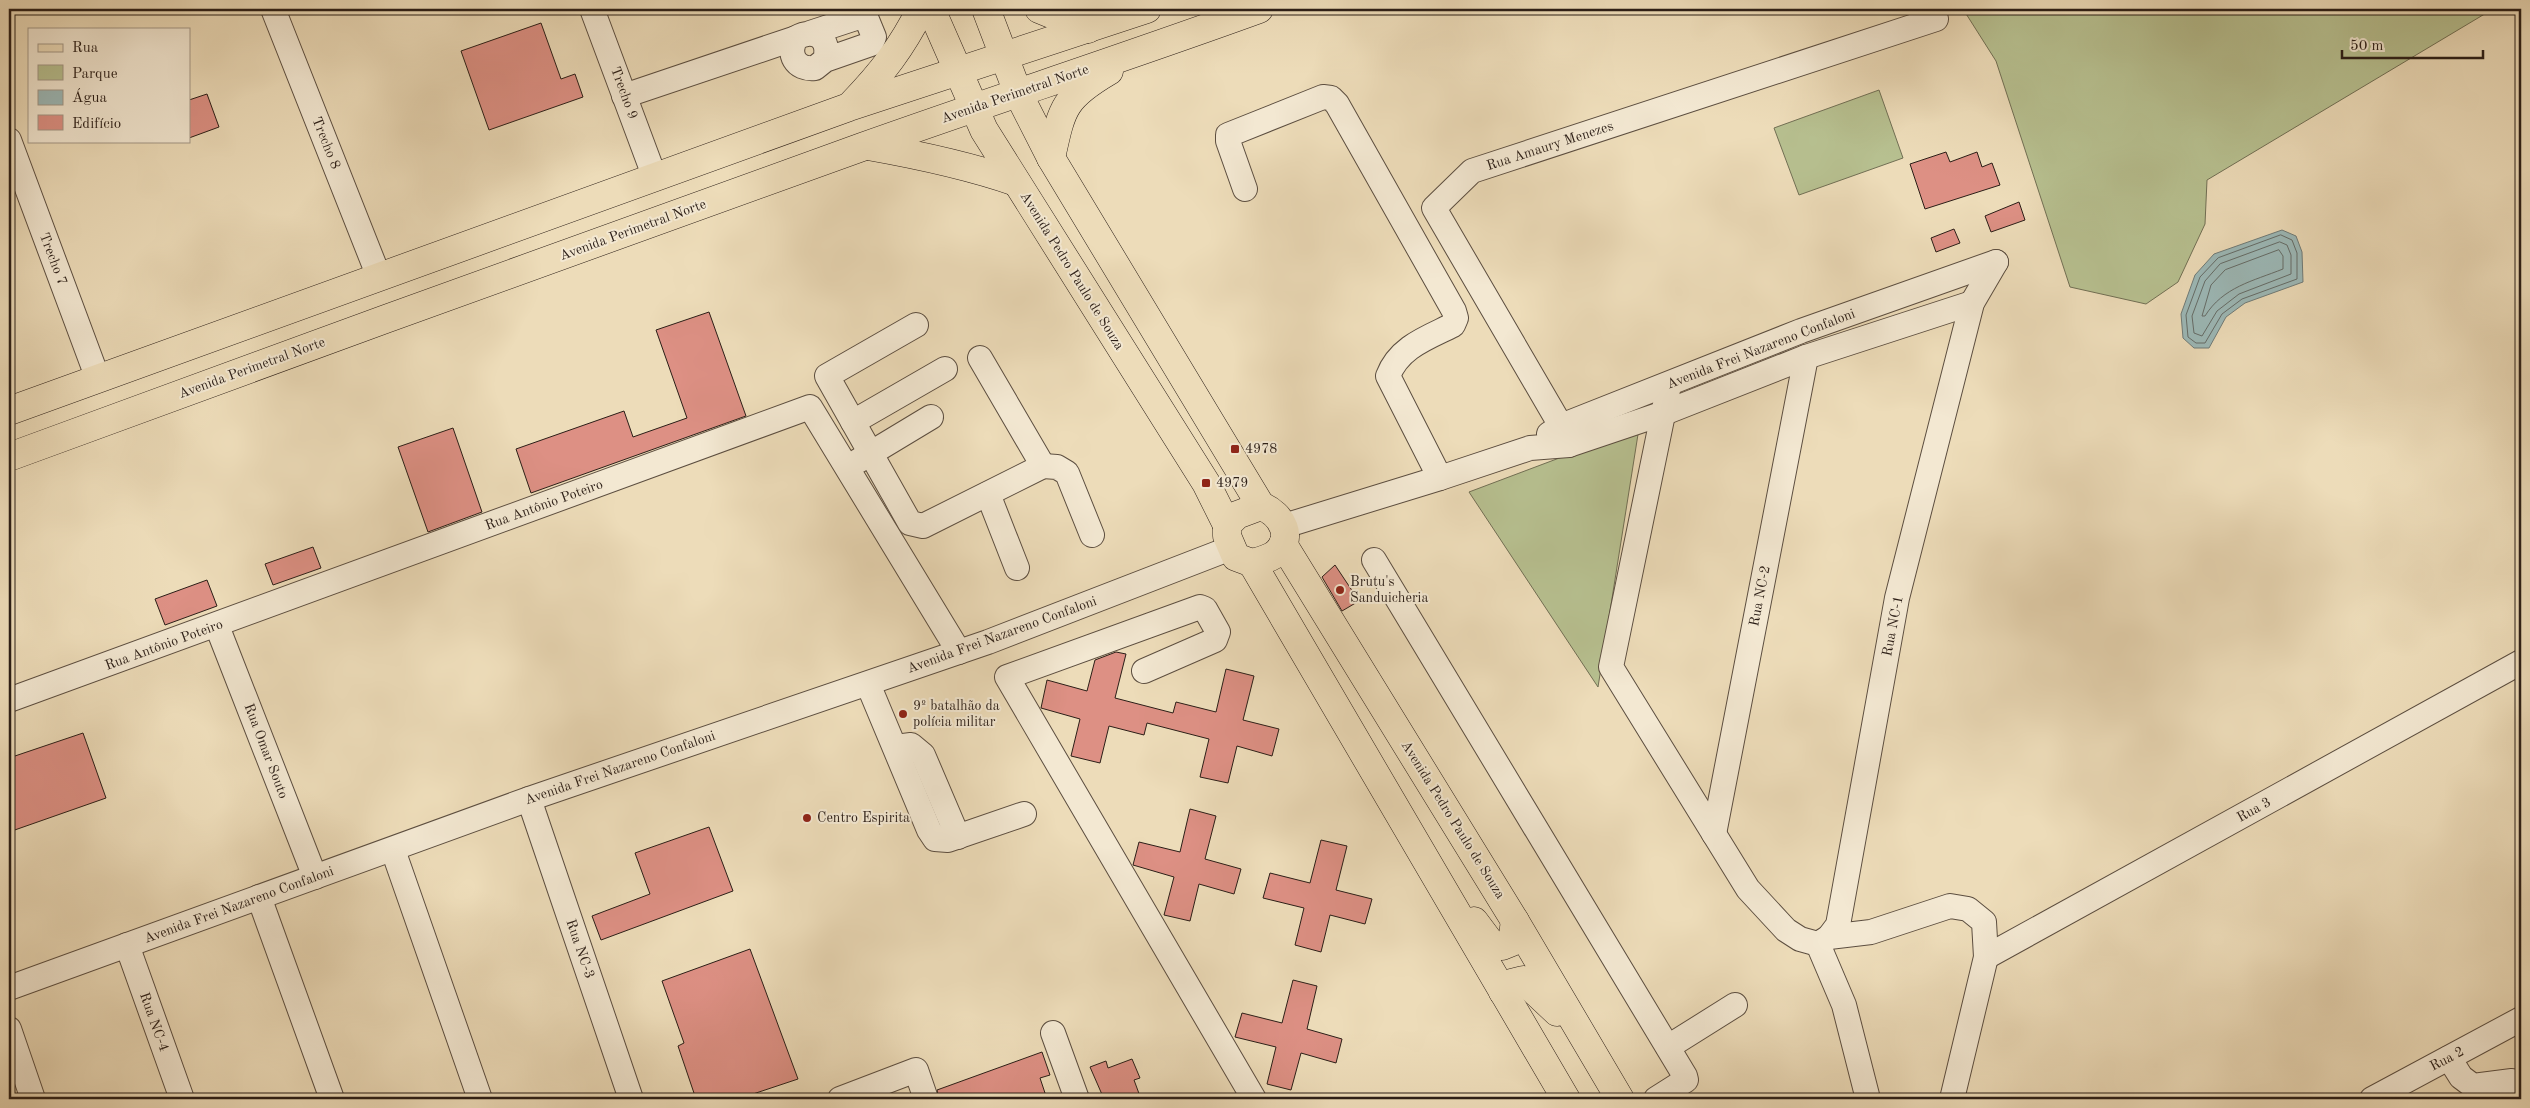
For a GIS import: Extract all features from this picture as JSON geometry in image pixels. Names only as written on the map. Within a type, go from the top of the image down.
[{"type":"main road","points":[[849,107],[889,65],[906,40],[921,9]]},
{"type":"main road","name":"Avenida Pedro Paulo de Souza","points":[[932,9],[974,108],[1016,182],[1206,483],[1237,545],[1458,912],[1566,1099]]},
{"type":"main road","points":[[986,9],[1018,93],[1051,158],[1261,506],[1274,511],[1284,535],[1274,555],[1237,545],[1237,515],[1261,506]]},
{"type":"main road","points":[[1039,9],[1088,29]]},
{"type":"main road","points":[[9,411],[849,107],[1147,9]]},
{"type":"main road","name":"Avenida Perimetral Norte","points":[[9,457],[864,146],[1052,80],[1138,53],[1259,9]]},
{"type":"main road","points":[[1051,158],[1060,115],[1070,101],[1083,86],[1138,53]]},
{"type":"main road","points":[[864,146],[927,156],[1016,182]]},
{"type":"main road","name":"Avenida Pedro Paulo de Souza","points":[[1284,535],[1582,1032],[1620,1099]]},
{"type":"main road","points":[[1458,912],[1471,917],[1492,945],[1502,946],[1512,942],[1515,921]]},
{"type":"main road","points":[[1503,992],[1511,983],[1523,980],[1582,1032]]},
{"type":"street","name":"Trecho 8","points":[[274,9],[380,277]]},
{"type":"street","name":"Trecho 9","points":[[592,9],[655,178]]},
{"type":"street","points":[[624,96],[865,12],[874,37],[870,44],[825,60],[815,68],[800,67],[794,60],[791,51],[803,35]]},
{"type":"street","name":"Rua Amaury Menezes","points":[[1565,435],[1434,208],[1472,171],[1936,19]]},
{"type":"street","points":[[803,35],[819,35],[826,42],[828,51],[825,60]]},
{"type":"street","points":[[1245,189],[1228,141],[1228,135],[1323,97],[1330,98],[1337,104],[1454,311],[1456,318],[1453,324],[1406,350],[1393,362],[1388,376],[1440,478]]},
{"type":"street","name":"Trecho 7","points":[[9,140],[98,379]]},
{"type":"street","name":"Avenida Frei Nazareno Confaloni","points":[[1284,535],[1565,435],[1668,385],[1801,331],[1996,262]]},
{"type":"street","name":"Rua NC-1","points":[[1823,940],[1838,925],[1898,598],[1972,303],[1996,262]]},
{"type":"street","name":"Avenida Frei Nazareno Confaloni","points":[[1565,435],[1664,413],[1806,357],[1972,303]]},
{"type":"street","points":[[916,325],[827,376],[910,523],[923,526],[1043,466],[1057,467],[1067,472],[1092,535]]},
{"type":"street","name":"Rua NC-2","points":[[1714,834],[1806,357]]},
{"type":"street","points":[[980,358],[1043,466]]},
{"type":"street","points":[[853,422],[945,369]]},
{"type":"street","points":[[1668,385],[1664,413],[1611,667],[1748,889],[1780,923],[1800,939],[1823,940],[1871,932],[1950,906],[1968,909],[1984,922],[1986,957],[1952,1099]]},
{"type":"street","name":"Rua Antônio Poteiro","points":[[9,700],[217,626],[810,407],[959,652]]},
{"type":"street","points":[[846,468],[931,418]]},
{"type":"street","points":[[988,494],[1017,568]]},
{"type":"street","name":"Avenida Frei Nazareno Confaloni","points":[[9,988],[529,799],[988,642],[1237,545]]},
{"type":"street","points":[[1374,560],[1685,1076],[1686,1092],[1656,1099]]},
{"type":"street","points":[[1007,677],[1200,607],[1205,609],[1218,632],[1215,640],[1144,671]]},
{"type":"street","name":"Rua Omar Souto","points":[[217,626],[315,877]]},
{"type":"street","points":[[988,642],[1254,1099]]},
{"type":"street","name":"Rua 3","points":[[1986,957],[2521,662]]},
{"type":"street","points":[[868,684],[896,747],[911,745],[923,755],[958,837],[1024,814]]},
{"type":"street","name":"Rua NC-3","points":[[529,799],[630,1099]]},
{"type":"street","points":[[393,850],[480,1099]]},
{"type":"street","points":[[259,897],[332,1099]]},
{"type":"street","points":[[1823,940],[1844,1005],[1868,1099]]},
{"type":"street","name":"Rua NC-4","points":[[127,945],[182,1099]]},
{"type":"street","points":[[1668,1046],[1735,1005]]},
{"type":"street","name":"Rua 2","points":[[2372,1099],[2399,1093],[2448,1058],[2521,1019]]},
{"type":"street","points":[[9,1030],[33,1099]]},
{"type":"street","points":[[1053,1033],[1077,1099]]},
{"type":"street","points":[[2448,1058],[2460,1077],[2473,1086],[2512,1082],[2521,1084]]},
{"type":"street","points":[[840,1099],[916,1070],[926,1099]]},
{"type":"green space","points":[[1963,9],[2493,9],[2207,180],[2205,224],[2178,282],[2146,304],[2070,287],[1996,61]]},
{"type":"green space","points":[[1879,90],[1903,158],[1799,195],[1774,128]]},
{"type":"green space","points":[[1639,428],[1598,687],[1469,492]]},
{"type":"water","points":[[2282,230],[2296,236],[2302,252],[2303,282],[2245,303],[2226,317],[2209,348],[2194,348],[2183,338],[2181,314],[2195,275],[2214,254]]},
{"type":"building","points":[[541,23],[561,79],[575,74],[583,97],[489,130],[461,51]]},
{"type":"building","points":[[207,94],[219,127],[190,138],[190,100]]},
{"type":"building","points":[[1946,152],[1950,162],[1977,152],[1982,167],[1992,163],[2000,185],[1925,209],[1910,164]]},
{"type":"building","points":[[2019,202],[2025,220],[1991,232],[1985,216]]},
{"type":"building","points":[[1954,229],[1960,243],[1936,252],[1931,238]]},
{"type":"building","points":[[709,312],[746,416],[531,493],[516,449],[624,411],[633,437],[687,418],[656,330]]},
{"type":"building","points":[[453,428],[482,512],[428,532],[398,447]]},
{"type":"building","points":[[313,547],[321,568],[273,585],[265,564]]},
{"type":"building","points":[[1335,565],[1359,601],[1342,611],[1322,577]]},
{"type":"building","points":[[207,580],[217,606],[165,625],[155,599]]},
{"type":"building","points":[[1116,652],[1126,654],[1115,698],[1173,713],[1176,702],[1216,712],[1226,669],[1254,676],[1243,720],[1279,729],[1272,756],[1237,746],[1228,783],[1200,777],[1209,739],[1147,723],[1144,735],[1109,726],[1100,763],[1071,756],[1080,719],[1041,708],[1047,680],[1087,691],[1095,660]]},
{"type":"building","points":[[83,733],[106,798],[9,832],[9,758]]},
{"type":"building","points":[[1190,809],[1216,816],[1205,859],[1241,869],[1234,894],[1199,884],[1190,921],[1164,915],[1174,877],[1133,865],[1139,842],[1180,852]]},
{"type":"building","points":[[709,827],[733,891],[601,940],[592,916],[650,894],[635,853]]},
{"type":"building","points":[[1321,840],[1347,846],[1336,890],[1372,899],[1365,924],[1330,915],[1321,952],[1295,945],[1304,908],[1263,898],[1270,873],[1310,883]]},
{"type":"building","points":[[750,949],[798,1079],[738,1099],[696,1099],[678,1046],[684,1043],[662,981]]},
{"type":"building","points":[[1293,980],[1317,986],[1307,1029],[1342,1039],[1336,1063],[1301,1053],[1291,1090],[1267,1084],[1276,1047],[1235,1037],[1242,1013],[1282,1023]]},
{"type":"building","points":[[1042,1052],[1050,1075],[1040,1078],[1047,1099],[939,1099],[937,1090]]},
{"type":"building","points":[[1132,1059],[1140,1078],[1134,1080],[1141,1099],[1104,1099],[1090,1067],[1106,1061],[1108,1068]]},
{"type":"place","name":"4978","points":[[1235,449]]},
{"type":"place","name":"4979","points":[[1206,483]]},
{"type":"place","name":"Brutu's Sanduicheria","points":[[1340,590]]},
{"type":"place","name":"9º batalhão da polícia militar","points":[[903,714]]},
{"type":"place","name":"Centro Espirita","points":[[807,818]]}]
